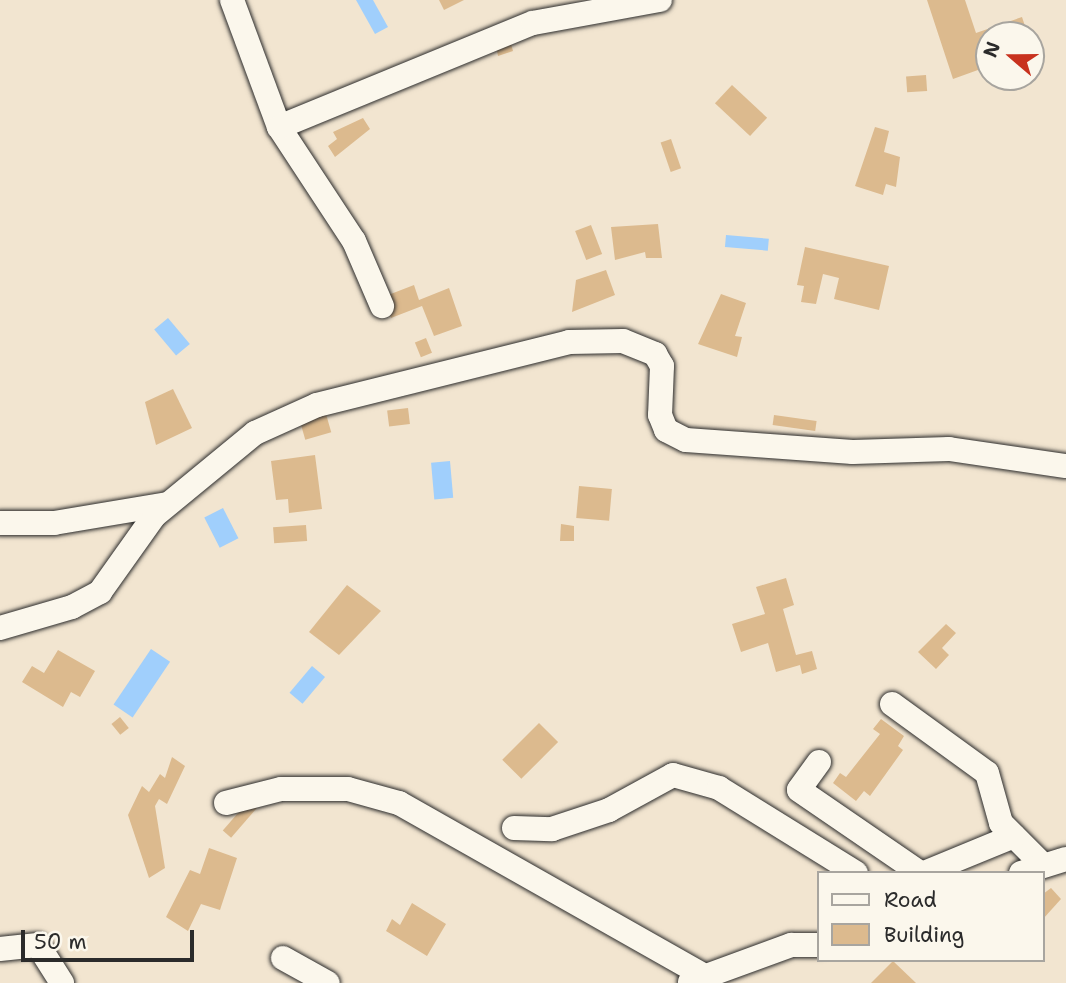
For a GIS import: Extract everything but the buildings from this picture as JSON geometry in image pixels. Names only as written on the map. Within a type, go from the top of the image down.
[{"type":"street","points":[[232,0],[279,127],[354,241],[382,306]]},
{"type":"street","points":[[279,127],[533,23],[660,0]]},
{"type":"street","points":[[0,628],[72,607],[100,592],[167,504],[256,433],[317,405],[569,342],[623,341],[655,354],[662,366],[660,415],[666,430],[686,440],[853,452],[960,450],[1066,466]]},
{"type":"street","points":[[0,523],[54,523],[167,504]]},
{"type":"street","points":[[892,704],[987,773],[1001,823],[1043,865]]},
{"type":"street","points":[[819,762],[799,790],[919,871]]},
{"type":"street","points":[[514,828],[552,829],[609,810],[673,775],[719,788],[853,871]]},
{"type":"street","points":[[226,803],[281,789],[348,789],[399,803],[697,980],[791,945],[818,946]]},
{"type":"street","points":[[927,871],[1014,836]]},
{"type":"street","points":[[0,949],[38,944],[62,983]]},
{"type":"street","points":[[283,958],[327,983]]},
{"type":"water","points":[[356,0],[373,0],[388,27],[375,34]]},
{"type":"water","points":[[726,235],[769,239],[768,251],[725,247]]},
{"type":"water","points":[[168,318],[190,344],[176,356],[154,330]]},
{"type":"water","points":[[450,461],[453,498],[434,500],[431,463]]},
{"type":"water","points":[[223,508],[238,538],[220,548],[204,518]]},
{"type":"water","points":[[151,649],[170,662],[133,717],[114,705]]},
{"type":"water","points":[[312,666],[325,677],[303,704],[290,693]]}]
